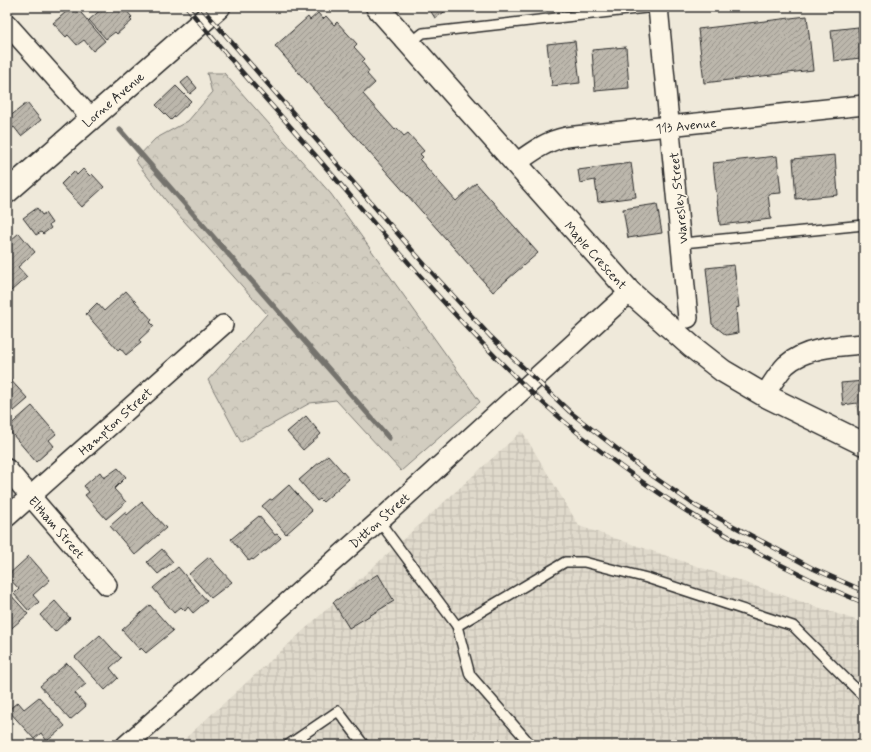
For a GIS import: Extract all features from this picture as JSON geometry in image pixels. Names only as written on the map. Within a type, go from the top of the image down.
[{"type":"street","name":"Lorne Avenue","points":[[7,192],[219,7]]},
{"type":"street","name":"Maple Crescent","points":[[377,7],[630,292],[691,346],[723,371],[764,396],[864,444]]},
{"type":"street","name":"Waresley Street","points":[[658,7],[671,127],[688,318]]},
{"type":"street","points":[[7,24],[90,118]]},
{"type":"street","name":"113 Avenue","points":[[515,164],[553,140],[566,137],[671,127],[864,105]]},
{"type":"street","name":"Ditton Street","points":[[126,745],[379,520],[630,292]]},
{"type":"street","name":"Hampton Street","points":[[7,517],[223,325]]},
{"type":"street","points":[[764,396],[786,365],[801,356],[817,350],[864,344]]},
{"type":"street","name":"Eltham Street","points":[[7,469],[107,584]]},
{"type":"lane","points":[[409,44],[423,33],[655,7]]},
{"type":"lane","points":[[682,243],[864,225]]},
{"type":"lane","points":[[379,520],[457,626],[470,675],[530,745]]},
{"type":"lane","points":[[457,626],[564,562],[584,562],[647,578],[793,626],[864,697]]},
{"type":"lane","points":[[288,745],[338,711],[364,745]]},
{"type":"shaded area","points":[[522,431],[579,526],[864,623],[864,745],[178,745]]},
{"type":"green space","points":[[207,73],[224,73],[331,194],[480,402],[401,471],[336,400],[310,403],[241,442],[208,380],[267,314],[167,202],[135,160],[155,139],[188,121],[212,93]]},
{"type":"building","points":[[72,7],[76,7],[105,41],[93,51],[84,40],[77,45],[68,35],[66,37],[53,23]]},
{"type":"building","points":[[104,7],[123,7],[132,17],[130,19],[132,21],[117,34],[115,32],[106,39],[89,20]]},
{"type":"building","points":[[428,7],[452,7],[435,18]]},
{"type":"building","points":[[830,7],[845,7],[845,8],[830,11]]},
{"type":"building","points":[[318,13],[323,19],[326,16],[334,25],[337,22],[357,44],[354,47],[365,59],[362,62],[369,71],[367,74],[375,83],[363,94],[395,130],[397,128],[404,136],[408,133],[424,151],[420,154],[423,157],[420,160],[456,201],[476,183],[538,253],[493,292],[275,46],[308,17],[310,20]]},
{"type":"building","points":[[807,16],[813,70],[704,83],[698,29]]},
{"type":"building","points":[[858,27],[861,58],[834,61],[831,30]]},
{"type":"building","points":[[575,41],[580,83],[552,86],[547,44]]},
{"type":"building","points":[[626,47],[629,88],[595,91],[592,50]]},
{"type":"building","points":[[188,77],[197,88],[190,94],[181,83]]},
{"type":"building","points":[[176,86],[191,101],[171,120],[156,105]]},
{"type":"building","points":[[27,103],[41,120],[21,136],[14,127],[7,132],[7,115],[9,117]]},
{"type":"building","points":[[859,143],[864,143],[864,177],[863,177]]},
{"type":"building","points":[[835,155],[838,195],[796,199],[793,159]]},
{"type":"building","points":[[777,156],[781,193],[768,194],[771,219],[720,225],[713,163]]},
{"type":"building","points":[[631,163],[636,197],[598,202],[595,180],[580,183],[578,170]]},
{"type":"building","points":[[83,169],[90,176],[92,174],[104,187],[82,207],[61,184],[74,171],[77,175]]},
{"type":"building","points":[[657,204],[662,233],[628,238],[623,209]]},
{"type":"building","points":[[37,208],[42,215],[45,213],[52,223],[49,225],[51,228],[43,234],[41,232],[36,235],[23,218]]},
{"type":"building","points":[[19,233],[35,252],[18,267],[27,277],[11,291],[7,286],[7,239],[10,236],[12,239]]},
{"type":"building","points":[[734,265],[739,307],[736,308],[738,333],[726,335],[712,324],[706,268]]},
{"type":"building","points":[[126,291],[152,320],[150,322],[154,326],[139,340],[141,343],[126,355],[120,348],[118,350],[86,314],[97,303],[104,311]]},
{"type":"building","points":[[7,376],[28,399],[7,417]]},
{"type":"building","points":[[864,381],[864,414],[858,415],[857,403],[843,405],[841,383]]},
{"type":"building","points":[[32,406],[56,434],[49,440],[54,446],[36,462],[7,428]]},
{"type":"building","points":[[306,416],[321,434],[303,450],[287,432]]},
{"type":"building","points":[[328,455],[349,479],[323,502],[320,499],[317,501],[299,480]]},
{"type":"building","points":[[118,468],[126,477],[114,489],[126,502],[106,519],[85,495],[89,492],[84,486],[100,472],[104,478]]},
{"type":"building","points":[[289,485],[312,511],[286,534],[262,506],[270,499],[272,500]]},
{"type":"building","points":[[142,502],[166,528],[135,555],[110,526],[126,512],[127,515]]},
{"type":"building","points":[[259,516],[275,535],[277,534],[281,538],[266,551],[249,561],[231,539]]},
{"type":"building","points":[[162,549],[173,562],[158,574],[147,562]]},
{"type":"building","points":[[29,556],[50,580],[33,595],[39,602],[29,611],[14,594],[19,589],[7,576]]},
{"type":"building","points":[[209,557],[232,582],[211,598],[189,574]]},
{"type":"building","points":[[178,567],[207,601],[193,613],[188,607],[185,611],[181,607],[174,613],[153,588]]},
{"type":"building","points":[[378,574],[394,601],[349,628],[333,602]]},
{"type":"building","points":[[9,593],[28,614],[7,632],[7,594]]},
{"type":"building","points":[[55,601],[70,618],[55,632],[40,615]]},
{"type":"building","points":[[150,605],[173,631],[146,653],[141,648],[140,650],[122,630]]},
{"type":"building","points":[[100,635],[121,658],[110,668],[118,678],[105,690],[75,657]]},
{"type":"building","points":[[67,663],[86,684],[75,693],[86,706],[70,720],[40,686]]},
{"type":"building","points":[[39,697],[65,726],[47,741],[41,733],[34,739],[8,710],[18,702],[24,709]]},
{"type":"waterway","points":[[120,130],[389,438]]},
{"type":"railway","points":[[187,7],[396,249],[499,360],[526,387],[563,420],[601,452],[642,482],[685,510],[773,561],[864,603]]},
{"type":"railway","points":[[201,7],[425,265],[490,336],[570,412],[644,470],[696,506],[814,569],[864,591]]}]
